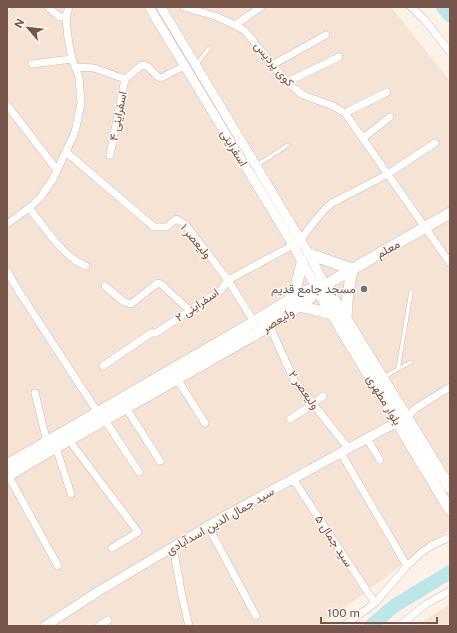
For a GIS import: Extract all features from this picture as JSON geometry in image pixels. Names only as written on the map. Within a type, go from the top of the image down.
[{"type":"main road","name":"معلم","points":[[321,287],[450,213]]},
{"type":"main road","points":[[290,299],[295,290],[306,258],[352,269],[346,318]]},
{"type":"main road","name":"ولیعصر","points":[[51,446],[69,440],[101,416],[126,408],[177,379],[256,327],[290,299],[302,292],[321,287]]},
{"type":"main road","name":"ولیعصر","points":[[7,472],[256,327],[268,325],[307,302],[321,287]]},
{"type":"main road","name":"بلوار مطهری","points":[[321,287],[331,314],[402,420],[450,488]]},
{"type":"main road","name":"بلوار مطهری","points":[[321,287],[346,318],[383,378],[402,420],[450,510]]},
{"type":"main road","points":[[299,306],[331,314]]},
{"type":"street","points":[[48,7],[58,16],[66,18]]},
{"type":"street","points":[[8,223],[40,198],[57,170],[76,132],[81,103],[79,77],[72,59],[66,18],[70,7]]},
{"type":"street","name":"اسفراینی","points":[[149,7],[268,205],[306,258],[321,287]]},
{"type":"street","name":"اسفراینی","points":[[161,7],[276,199],[296,242]]},
{"type":"street","name":"کوی پردیس","points":[[184,7],[199,9],[235,24],[254,40],[272,65],[302,96],[333,106],[345,113],[450,263]]},
{"type":"street","points":[[235,24],[261,7]]},
{"type":"street","points":[[411,7],[424,19],[450,52]]},
{"type":"street","points":[[272,65],[326,35]]},
{"type":"street","points":[[287,82],[338,57]]},
{"type":"street","points":[[32,64],[72,59]]},
{"type":"street","name":"اسفراینی ۴","points":[[110,155],[125,79],[142,65],[147,66],[156,76],[161,78],[184,66]]},
{"type":"street","points":[[75,67],[94,68],[125,79]]},
{"type":"street","points":[[345,113],[387,92]]},
{"type":"street","points":[[7,105],[57,170]]},
{"type":"street","points":[[363,138],[390,117]]},
{"type":"street","points":[[296,242],[310,229],[324,209],[332,203],[388,174],[435,143]]},
{"type":"street","name":"ولیعصر ۱","points":[[66,152],[154,228],[167,227],[176,219],[184,224],[228,280],[256,327]]},
{"type":"street","points":[[268,205],[272,206],[276,199]]},
{"type":"street","points":[[29,208],[70,256],[79,264],[86,266]]},
{"type":"street","name":"اسفراینی ۲","points":[[103,366],[151,333],[156,333],[221,290],[228,280],[296,242]]},
{"type":"street","points":[[7,270],[18,290],[139,472]]},
{"type":"street","points":[[105,286],[124,302],[131,304],[155,285],[161,284],[189,310]]},
{"type":"street","name":"ولیعصر ۲","points":[[268,325],[294,380],[313,404],[345,451],[407,566]]},
{"type":"street","points":[[177,379],[205,423]]},
{"type":"street","points":[[402,420],[416,408],[450,387]]},
{"type":"street","points":[[35,393],[51,446],[71,494]]},
{"type":"street","points":[[290,419],[323,396]]},
{"type":"street","points":[[126,408],[160,461]]},
{"type":"street","name":"سید جمال الدین اسدآبادی","points":[[46,626],[99,591],[208,526],[402,420]]},
{"type":"street","points":[[366,439],[380,460]]},
{"type":"street","points":[[69,440],[138,532],[112,548]]},
{"type":"street","points":[[7,472],[58,566]]},
{"type":"street","name":"سید جمال ۵","points":[[293,479],[375,603]]},
{"type":"street","points":[[208,526],[256,616]]},
{"type":"street","points":[[344,626],[375,603],[407,566],[432,545],[450,537]]},
{"type":"street","points":[[173,547],[189,626]]},
{"type":"street","points":[[399,626],[426,604],[450,591]]},
{"type":"street","points":[[99,626],[108,620]]},
{"type":"lane","points":[[196,65],[210,48]]},
{"type":"lane","points":[[256,165],[288,145]]},
{"type":"lane","points":[[398,369],[411,292]]},
{"type":"lane","points":[[383,378],[411,362]]},
{"type":"shaded area","points":[[7,7],[391,7],[450,81],[450,404],[448,406],[450,408],[450,529],[320,626],[7,626]]},
{"type":"shaded area","points":[[450,604],[450,626],[424,626],[422,622]]},
{"type":"waterway","points":[[443,7],[450,16]]},
{"type":"waterway","points":[[371,626],[394,606],[450,572]]},
{"type":"place","name":"مسجد جامع قدیم","points":[[364,289]]}]
